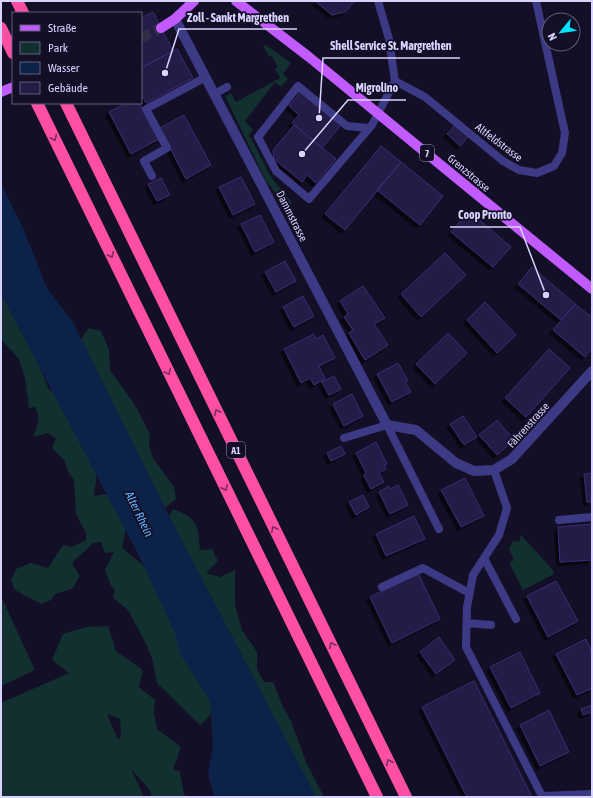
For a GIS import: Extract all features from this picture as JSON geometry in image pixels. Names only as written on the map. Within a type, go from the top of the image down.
[{"type":"highway","points":[[17,1],[22,12]]},
{"type":"highway","points":[[1,28],[12,51]]},
{"type":"highway","name":"A1","points":[[37,104],[377,797]]},
{"type":"highway","name":"A1","points":[[66,104],[406,797]]},
{"type":"main road","points":[[161,28],[176,19],[194,1]]},
{"type":"main road","name":"Grenzstrasse","points":[[240,2],[309,56],[592,288]]},
{"type":"main road","points":[[1,92],[12,87]]},
{"type":"street","name":"Dammstrasse","points":[[176,19],[387,425]]},
{"type":"street","name":"Fährenstrasse","points":[[387,425],[416,430],[456,463],[474,471],[494,470],[512,459],[592,371]]},
{"type":"lane","points":[[369,128],[347,126],[298,86],[258,137],[276,171],[309,199],[369,128],[395,82],[389,39],[378,1]]},
{"type":"lane","name":"Altfeldstrasse","points":[[395,82],[425,97],[504,161],[519,170],[537,173],[554,166],[562,153],[565,133],[536,1]]},
{"type":"lane","points":[[152,176],[144,161],[166,148],[146,110],[206,77]]},
{"type":"lane","points":[[214,94],[227,87]]},
{"type":"lane","points":[[344,438],[387,425],[439,528]]},
{"type":"lane","points":[[494,470],[507,508],[500,535],[472,575],[469,593],[466,646],[542,796],[592,794]]},
{"type":"lane","points":[[559,520],[592,517]]},
{"type":"lane","points":[[484,558],[516,619]]},
{"type":"lane","points":[[382,587],[423,568],[469,593]]},
{"type":"lane","points":[[467,623],[491,625]]},
{"type":"green space","points":[[266,45],[291,63],[283,74],[288,79],[281,87],[275,82],[245,121],[253,130],[249,135],[271,177],[292,203],[288,209],[266,181],[225,96],[231,93],[236,102],[280,78],[275,68],[278,67],[272,56],[269,57],[263,46]]},
{"type":"green space","points":[[1,270],[49,390],[61,395],[98,465],[94,496],[108,494],[126,527],[122,548],[150,571],[211,699],[211,715],[200,725],[157,683],[152,658],[145,642],[128,610],[113,598],[115,590],[111,586],[105,570],[114,552],[105,553],[101,542],[93,543],[72,563],[80,576],[72,589],[55,594],[51,600],[41,604],[15,590],[11,580],[16,569],[31,563],[48,568],[63,545],[72,547],[86,540],[86,533],[76,514],[74,480],[68,472],[65,461],[52,448],[56,438],[47,433],[33,437],[38,422],[37,411],[35,407],[29,408],[25,378],[19,359],[1,339]]},
{"type":"green space","points":[[89,328],[101,331],[109,350],[110,370],[135,405],[150,435],[149,445],[153,458],[174,487],[176,499],[165,508],[81,339]]},
{"type":"green space","points":[[173,509],[187,516],[195,524],[197,528],[200,550],[212,549],[218,561],[206,573],[220,577],[235,570],[235,605],[242,630],[257,652],[257,669],[264,682],[273,682],[283,707],[291,721],[306,762],[324,797],[295,797],[299,765],[169,517]]},
{"type":"green space","points":[[521,535],[552,569],[554,574],[523,590],[509,563],[514,560],[509,549],[513,541],[519,542]]},
{"type":"green space","points":[[1,596],[35,670],[1,686]]},
{"type":"green space","points":[[108,626],[116,651],[143,670],[139,687],[155,700],[154,713],[157,729],[181,747],[173,769],[180,772],[184,795],[193,797],[152,797],[149,789],[131,769],[144,797],[1,797],[1,703],[69,673],[52,660],[63,634],[87,627]],"holes":[[[107,714],[120,719],[121,736],[118,740]]]},
{"type":"water","name":"Alter Rhein","points":[[1,183],[23,228],[47,288],[73,322],[165,508],[316,797],[214,797],[208,774],[213,745],[210,701],[180,653],[175,633],[138,554],[1,294]]},
{"type":"building","points":[[315,1],[355,1],[345,12],[332,15]]},
{"type":"building","points":[[153,12],[173,51],[142,67],[142,18]]},
{"type":"building","points":[[177,49],[193,78],[146,103],[142,95],[142,67]]},
{"type":"building","points":[[304,87],[344,121],[322,148],[292,123],[299,115],[289,106]]},
{"type":"building","points":[[124,104],[140,104],[159,139],[131,154],[109,112]]},
{"type":"building","points":[[184,115],[211,165],[186,179],[160,128]]},
{"type":"building","points":[[457,123],[470,134],[460,146],[447,134]]},
{"type":"building","points":[[294,125],[336,159],[316,183],[307,175],[302,182],[274,159],[273,150]]},
{"type":"building","points":[[381,146],[401,162],[345,230],[325,214]]},
{"type":"building","points":[[401,162],[443,196],[420,225],[377,190]]},
{"type":"building","points":[[241,177],[255,204],[233,215],[219,187]]},
{"type":"building","points":[[161,178],[170,195],[157,201],[148,184]]},
{"type":"building","points":[[469,211],[511,247],[493,267],[451,232]]},
{"type":"building","points":[[260,215],[274,242],[255,252],[241,224]]},
{"type":"building","points":[[445,253],[466,275],[421,317],[401,294]]},
{"type":"building","points":[[285,261],[296,281],[276,292],[265,272]]},
{"type":"building","points":[[532,267],[575,304],[561,320],[518,284]]},
{"type":"building","points":[[363,286],[385,318],[374,324],[388,345],[365,360],[349,333],[353,330],[344,317],[348,314],[340,301]]},
{"type":"building","points":[[303,296],[314,316],[294,327],[283,307]]},
{"type":"building","points":[[485,302],[516,335],[497,353],[467,320]]},
{"type":"building","points":[[575,304],[590,316],[592,314],[592,348],[585,357],[553,330]]},
{"type":"building","points":[[448,333],[467,353],[435,384],[416,364]]},
{"type":"building","points":[[314,334],[316,339],[323,335],[335,358],[319,366],[325,379],[314,385],[310,378],[301,383],[284,349]]},
{"type":"building","points":[[549,349],[570,368],[526,417],[505,398]]},
{"type":"building","points":[[398,363],[408,381],[405,382],[411,392],[392,402],[377,374]]},
{"type":"building","points":[[334,376],[341,389],[329,395],[322,382]]},
{"type":"building","points":[[352,394],[363,416],[344,426],[333,404]]},
{"type":"building","points":[[463,416],[477,437],[464,445],[450,424]]},
{"type":"building","points":[[497,420],[514,440],[497,455],[479,435]]},
{"type":"building","points":[[376,442],[387,464],[384,465],[386,469],[379,473],[384,482],[371,489],[364,475],[366,473],[356,453]]},
{"type":"building","points":[[341,446],[345,454],[331,461],[327,453]]},
{"type":"building","points":[[592,473],[592,502],[587,502],[584,474]]},
{"type":"building","points":[[465,478],[484,516],[461,527],[441,490]]},
{"type":"building","points":[[398,485],[408,505],[390,514],[379,492],[389,486],[390,489]]},
{"type":"building","points":[[363,495],[369,507],[356,515],[349,502]]},
{"type":"building","points":[[414,516],[425,539],[386,556],[376,534]]},
{"type":"building","points":[[592,524],[592,560],[560,562],[558,527]]},
{"type":"building","points":[[418,573],[440,619],[392,643],[370,597]]},
{"type":"building","points":[[556,581],[578,621],[548,637],[527,596]]},
{"type":"building","points":[[439,637],[455,660],[436,674],[420,652]]},
{"type":"building","points":[[586,639],[592,652],[592,688],[577,695],[556,654]]},
{"type":"building","points":[[520,652],[540,693],[511,708],[490,667]]},
{"type":"building","points":[[474,681],[532,797],[467,797],[422,707]]},
{"type":"building","points":[[592,705],[592,712],[583,715],[581,709]]},
{"type":"building","points":[[549,710],[569,752],[540,766],[520,725]]},
{"type":"tunnel","points":[[142,38],[161,28]]},
{"type":"place","name":"Zoll - Sankt Margrethen","points":[[165,73]]},
{"type":"place","name":"Shell Service St. Margrethen","points":[[319,118]]},
{"type":"place","name":"Migrolino","points":[[302,154]]},
{"type":"place","name":"Coop Pronto","points":[[546,295]]}]
